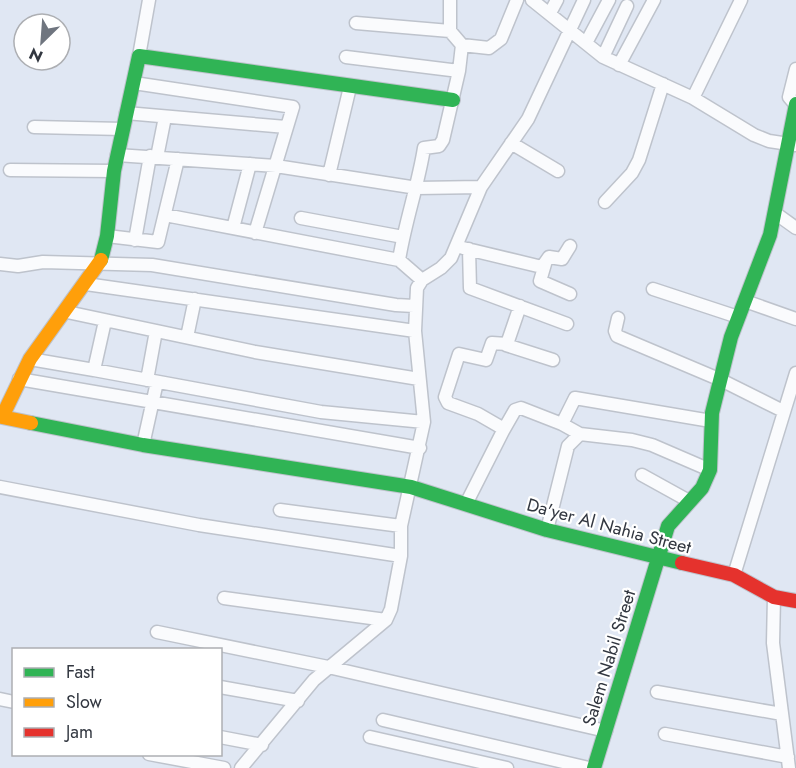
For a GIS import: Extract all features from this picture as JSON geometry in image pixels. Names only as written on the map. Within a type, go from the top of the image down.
[{"type":"street","points":[[1,420],[30,359],[100,264],[107,236],[114,171],[134,83],[149,0]]},
{"type":"street","points":[[450,0],[450,31],[462,45],[489,48],[497,44],[517,0]]},
{"type":"street","points":[[532,0],[603,57],[693,98],[754,135],[792,144]]},
{"type":"street","points":[[550,13],[557,0]]},
{"type":"street","points":[[567,324],[470,288],[464,248],[481,187],[534,107],[584,0]]},
{"type":"street","points":[[586,44],[609,0]]},
{"type":"street","points":[[619,65],[654,0]]},
{"type":"street","points":[[693,98],[741,0]]},
{"type":"street","points":[[603,57],[627,6]]},
{"type":"street","points":[[356,23],[450,31]]},
{"type":"street","points":[[399,260],[417,188],[424,148],[441,143],[453,100],[462,45]]},
{"type":"street","points":[[139,56],[453,100]]},
{"type":"street","points":[[346,57],[459,71]]},
{"type":"street","points":[[466,504],[503,430],[517,408],[562,424],[580,434],[642,442],[710,470],[711,421],[721,380],[738,317],[763,258],[792,144],[795,104],[789,97],[796,69]]},
{"type":"street","points":[[134,83],[292,106],[255,233]]},
{"type":"street","points":[[605,202],[632,173],[639,160],[663,84]]},
{"type":"street","points":[[329,175],[350,87]]},
{"type":"street","points":[[126,113],[286,127]]},
{"type":"street","points":[[135,240],[153,156],[165,117]]},
{"type":"street","points":[[34,127],[123,129]]},
{"type":"street","points":[[512,143],[558,171]]},
{"type":"street","points":[[117,155],[276,166],[417,188],[481,187]]},
{"type":"street","points":[[107,236],[158,242],[178,159]]},
{"type":"street","points":[[232,228],[250,164]]},
{"type":"street","points":[[10,170],[114,171]]},
{"type":"street","points":[[775,213],[796,228]]},
{"type":"street","points":[[165,215],[399,260],[422,280]]},
{"type":"street","points":[[301,218],[403,237]]},
{"type":"street","points":[[570,246],[562,259],[549,257],[540,281],[570,294]]},
{"type":"street","points":[[464,248],[540,267],[545,264]]},
{"type":"street","points":[[241,768],[314,680],[386,620],[395,591],[401,556],[401,526],[424,422],[415,331],[414,306],[417,288],[422,280],[441,268],[464,248]]},
{"type":"street","points":[[0,264],[18,267],[43,262],[170,267],[396,305],[414,306]]},
{"type":"street","points":[[86,284],[415,331]]},
{"type":"street","points":[[653,289],[738,317]]},
{"type":"street","points":[[187,337],[195,299]]},
{"type":"street","points":[[745,301],[796,319]]},
{"type":"street","points":[[506,345],[520,306]]},
{"type":"street","points":[[66,312],[255,352],[419,380]]},
{"type":"street","points":[[618,318],[617,336],[721,380],[783,411]]},
{"type":"street","points":[[94,370],[105,321]]},
{"type":"street","points":[[144,445],[154,403],[152,381],[156,331]]},
{"type":"street","points":[[503,430],[502,426],[446,400],[458,356],[463,353],[486,360],[492,343],[506,345],[553,360]]},
{"type":"street","points":[[30,359],[321,412],[424,422]]},
{"type":"street","points":[[734,575],[796,373]]},
{"type":"street","points":[[19,379],[420,448]]},
{"type":"street","points":[[562,424],[575,398],[711,421]]},
{"type":"street","points":[[315,430],[321,412]]},
{"type":"street","name":"Da'yer Al Nahia Street","points":[[1,420],[411,487],[547,530],[734,575],[774,597],[796,601]]},
{"type":"street","points":[[547,530],[568,446],[580,434]]},
{"type":"street","name":"Salem Nabil Street","points":[[594,768],[668,526],[702,488],[710,470]]},
{"type":"street","points":[[642,475],[689,501]]},
{"type":"street","points":[[0,487],[199,525],[401,556]]},
{"type":"street","points":[[280,510],[401,526]]},
{"type":"street","points":[[665,734],[788,762],[773,643],[774,597]]},
{"type":"street","points":[[224,598],[386,620]]},
{"type":"street","points":[[157,632],[328,667],[606,731]]},
{"type":"street","points":[[222,687],[298,701]]},
{"type":"street","points":[[657,692],[782,714]]},
{"type":"street","points":[[383,720],[590,768]]},
{"type":"street","points":[[222,737],[262,745]]},
{"type":"street","points":[[370,737],[507,768]]},
{"type":"street","points":[[160,756],[224,768]]},
{"type":"traffic: fast","points":[[101,260],[107,236],[114,171],[139,56],[453,100]]},
{"type":"traffic: fast","points":[[594,768],[668,526],[702,488],[710,470],[712,413],[731,337],[770,235],[796,104]]},
{"type":"traffic: fast","points":[[31,423],[143,445],[411,487],[547,530],[682,563]]},
{"type":"traffic: slow","points":[[31,423],[2,417],[30,359],[101,260]]},
{"type":"traffic: jam","points":[[682,563],[734,575],[774,597],[796,601]]}]
